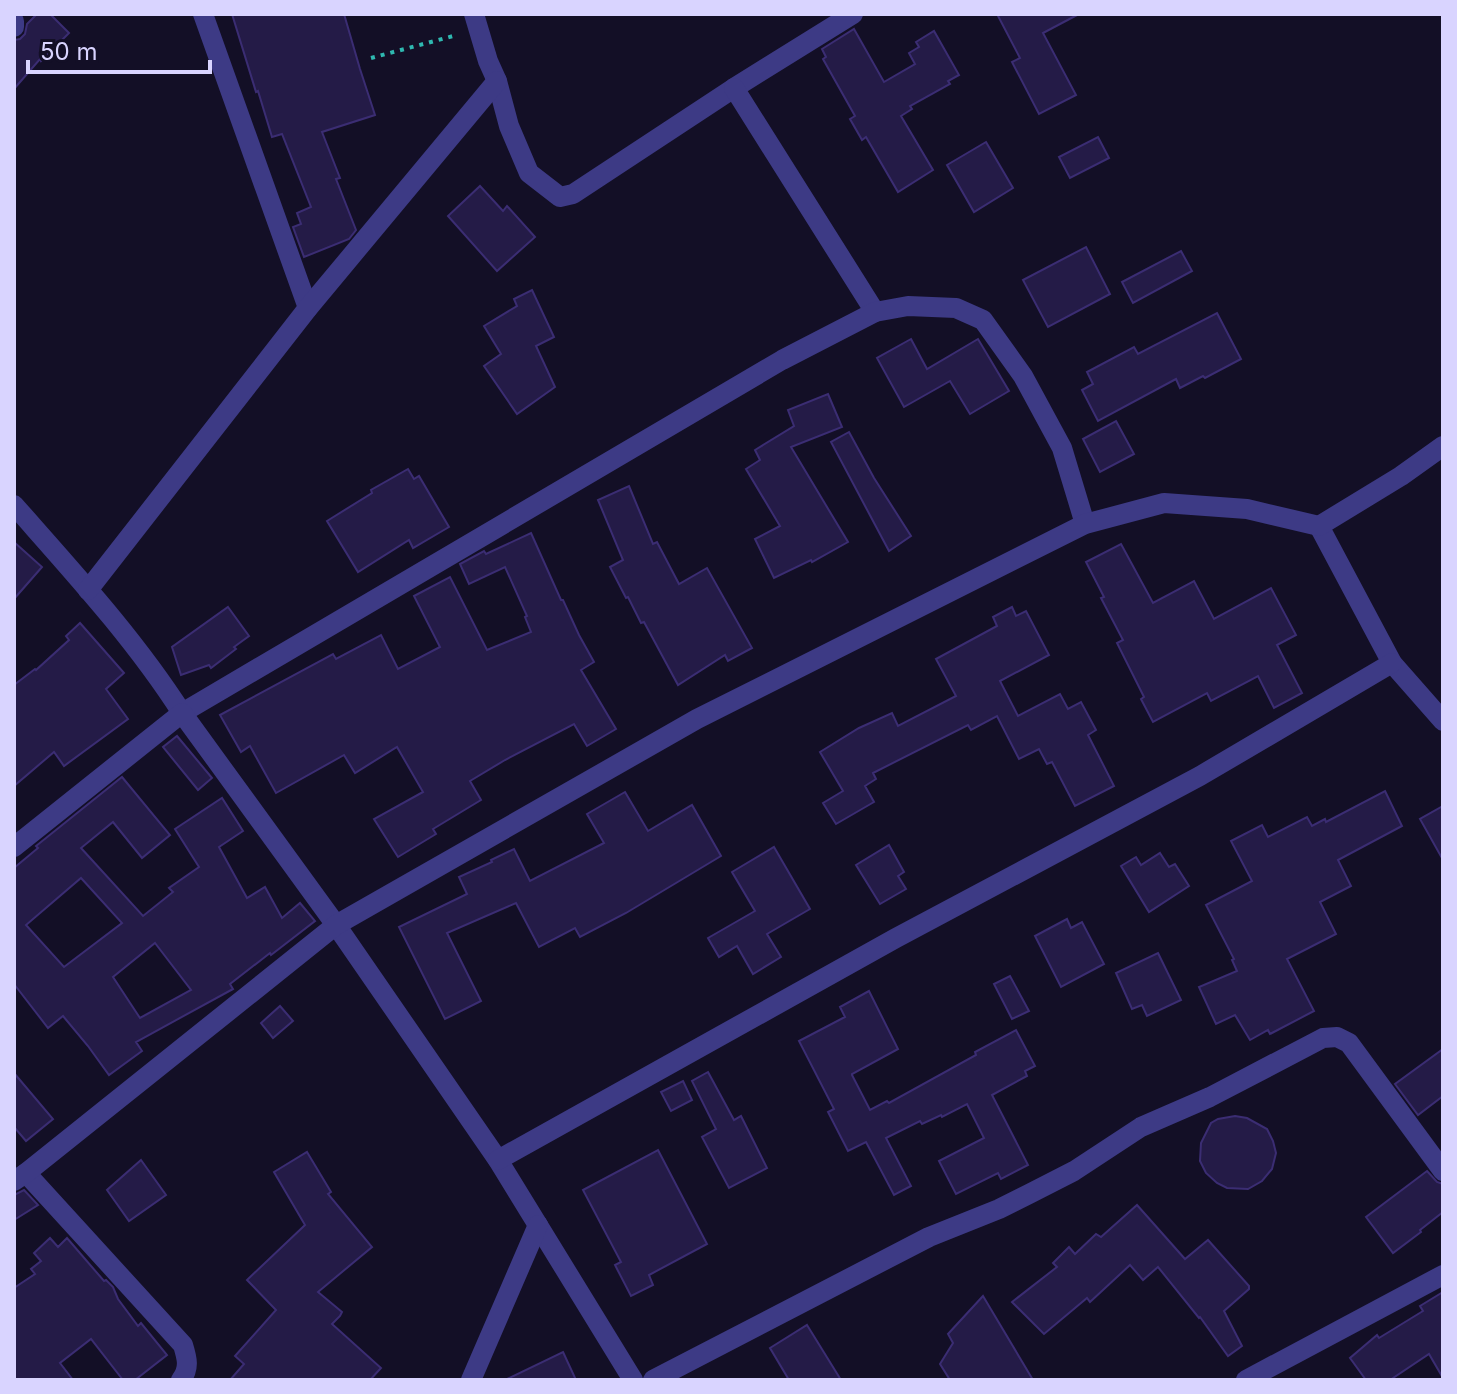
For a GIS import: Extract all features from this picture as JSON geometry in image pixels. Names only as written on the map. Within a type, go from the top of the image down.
[{"type":"street","points":[[203,14],[308,308]]},
{"type":"street","points":[[476,22],[509,126],[529,173],[560,197],[573,194],[853,14]]},
{"type":"street","points":[[88,590],[308,308],[497,81]]},
{"type":"street","points":[[734,88],[875,312]]},
{"type":"street","points":[[14,847],[182,713],[782,360],[875,312],[908,306],[956,308],[983,320],[1023,376],[1062,448],[1085,524]]},
{"type":"street","points":[[181,1380],[188,1363],[183,1345],[20,1177],[336,925],[697,719],[1085,524],[1164,503],[1247,509],[1319,526],[1401,476],[1443,446]]},
{"type":"street","points":[[14,505],[88,590],[166,689],[336,925],[498,1160],[633,1380]]},
{"type":"street","points":[[1319,526],[1392,663],[1443,721]]},
{"type":"street","points":[[498,1160],[896,938],[1200,776],[1392,663]]},
{"type":"street","points":[[653,1380],[929,1237],[1029,1194],[1074,1171],[1141,1127],[1210,1097],[1323,1038],[1337,1037],[1349,1043],[1443,1171]]},
{"type":"street","points":[[471,1380],[538,1225]]},
{"type":"street","points":[[1246,1380],[1443,1275]]},
{"type":"path","points":[[371,58],[476,22]]},
{"type":"building","points":[[37,14],[50,14],[69,33],[40,59],[14,89],[14,40],[25,34],[27,24]]},
{"type":"building","points":[[232,14],[344,14],[375,115],[322,132],[356,230],[349,239],[304,257],[293,227],[301,224],[297,213],[311,207],[282,134],[272,137]]},
{"type":"building","points":[[997,14],[1079,14],[1043,33],[1076,95],[1039,114],[1012,62],[1020,58]]},
{"type":"building","points":[[854,29],[884,82],[915,64],[909,53],[919,47],[916,42],[934,31],[959,75],[948,81],[950,84],[910,106],[912,109],[901,116],[933,170],[898,192],[866,137],[862,140],[850,119],[855,116],[823,59],[826,57],[822,49]]},
{"type":"building","points":[[1098,137],[1109,158],[1070,178],[1059,157]]},
{"type":"building","points":[[986,142],[1013,188],[974,212],[947,165]]},
{"type":"building","points":[[480,186],[503,211],[507,206],[535,237],[497,271],[448,216]]},
{"type":"building","points":[[1086,247],[1110,294],[1048,327],[1023,280]]},
{"type":"building","points":[[1181,251],[1192,271],[1133,303],[1122,282]]},
{"type":"building","points":[[532,290],[554,337],[536,346],[555,387],[517,414],[484,366],[501,354],[484,326],[517,306],[514,299]]},
{"type":"building","points":[[1217,313],[1241,359],[1180,388],[1176,379],[1098,421],[1082,390],[1093,384],[1087,372],[1134,347],[1138,354]]},
{"type":"building","points":[[911,339],[927,369],[978,339],[1009,391],[970,414],[950,381],[904,407],[877,358]]},
{"type":"building","points":[[828,394],[842,427],[791,447],[848,542],[774,578],[755,539],[780,526],[746,469],[760,460],[755,450],[794,426],[788,410]]},
{"type":"building","points":[[1116,421],[1134,454],[1100,472],[1083,439]]},
{"type":"building","points":[[849,432],[911,536],[889,551],[831,442]]},
{"type":"building","points":[[408,469],[414,479],[419,476],[449,527],[413,548],[409,540],[358,572],[327,521]]},
{"type":"building","points":[[629,486],[653,544],[657,542],[679,584],[707,568],[752,648],[728,661],[725,655],[678,685],[610,567],[623,560],[598,500]]},
{"type":"building","points":[[531,533],[561,600],[594,662],[581,670],[616,729],[587,746],[574,724],[505,760],[470,781],[481,800],[433,829],[436,834],[398,857],[374,819],[423,792],[397,747],[355,773],[344,755],[276,793],[250,746],[241,752],[220,715],[333,654],[336,659],[381,635],[398,669],[440,647],[414,596],[450,577],[487,650],[531,632],[505,567],[469,584],[460,564]]},
{"type":"building","points":[[14,542],[42,567],[14,599]]},
{"type":"building","points":[[1121,544],[1153,603],[1194,581],[1214,619],[1271,588],[1296,635],[1277,645],[1302,693],[1274,708],[1258,676],[1211,701],[1207,693],[1153,722],[1117,643],[1123,640],[1086,562]]},
{"type":"building","points":[[228,607],[249,636],[211,668],[209,665],[181,675],[172,647]]},
{"type":"building","points":[[1012,607],[1016,616],[1026,611],[1049,655],[1000,681],[1018,716],[1060,694],[1068,709],[1081,702],[1096,730],[1088,735],[1114,786],[1075,806],[1052,762],[1047,764],[1039,749],[1019,759],[997,716],[971,730],[968,725],[873,773],[876,779],[865,786],[874,802],[836,824],[823,803],[843,791],[820,752],[859,728],[892,713],[898,726],[956,696],[936,659],[997,626],[993,617]]},
{"type":"building","points":[[80,623],[124,673],[106,689],[128,719],[64,766],[54,752],[14,786],[14,685],[69,640],[66,636]]},
{"type":"building","points":[[177,736],[212,778],[198,790],[163,747]]},
{"type":"building","points":[[122,777],[170,835],[142,858],[113,822],[81,848],[143,916],[173,892],[169,888],[199,867],[175,829],[222,798],[243,831],[219,847],[247,898],[265,887],[282,918],[300,903],[315,921],[230,984],[233,989],[136,1042],[142,1051],[109,1075],[63,1016],[48,1028],[14,984],[14,868],[38,848],[36,846]],"holes":[[[81,878],[122,923],[64,967],[26,925]],[[155,943],[191,990],[140,1018],[113,977]]]},
{"type":"building","points":[[1385,791],[1402,826],[1338,860],[1351,886],[1320,902],[1336,934],[1287,959],[1314,1011],[1270,1034],[1268,1030],[1250,1040],[1235,1015],[1216,1024],[1199,987],[1237,971],[1206,905],[1252,881],[1231,841],[1262,825],[1268,837],[1307,817],[1312,826],[1325,819],[1326,822]]},
{"type":"building","points":[[625,792],[648,831],[692,805],[721,856],[580,937],[575,928],[539,947],[516,903],[447,933],[481,1001],[445,1019],[399,927],[467,894],[459,877],[514,849],[530,881],[604,843],[587,814]]},
{"type":"building","points":[[1443,806],[1443,860],[1420,819]]},
{"type":"building","points":[[889,845],[904,872],[898,876],[906,889],[880,904],[856,865]]},
{"type":"building","points":[[774,847],[810,909],[767,934],[781,957],[753,974],[737,946],[719,957],[708,938],[755,911],[732,872]]},
{"type":"building","points":[[1160,853],[1169,867],[1175,864],[1189,886],[1149,912],[1121,866],[1136,857],[1141,865]]},
{"type":"building","points":[[1067,919],[1071,928],[1082,922],[1104,964],[1061,987],[1035,936]]},
{"type":"building","points":[[1158,953],[1181,1000],[1147,1016],[1142,1005],[1132,1009],[1116,973]]},
{"type":"building","points":[[1010,976],[1029,1011],[1012,1019],[994,984]]},
{"type":"building","points":[[869,991],[898,1049],[852,1074],[870,1110],[887,1101],[889,1103],[1016,1030],[1035,1066],[1025,1071],[1027,1076],[992,1095],[1028,1165],[1001,1179],[998,1173],[956,1194],[939,1161],[984,1138],[967,1104],[942,1117],[922,1124],[920,1121],[886,1138],[911,1186],[894,1195],[866,1142],[848,1151],[828,1112],[834,1109],[799,1041],[845,1017],[840,1007]]},
{"type":"building","points":[[280,1006],[293,1021],[273,1038],[261,1023]]},
{"type":"building","points":[[1443,1049],[1443,1096],[1418,1115],[1395,1084]]},
{"type":"building","points":[[708,1072],[734,1120],[741,1116],[767,1168],[729,1188],[702,1137],[716,1129],[692,1081]]},
{"type":"building","points":[[14,1073],[53,1119],[26,1141],[14,1127]]},
{"type":"building","points":[[683,1081],[692,1100],[671,1111],[661,1092]]},
{"type":"building","points":[[1235,1116],[1247,1118],[1267,1129],[1276,1153],[1272,1169],[1262,1181],[1248,1189],[1227,1188],[1217,1183],[1206,1173],[1200,1161],[1201,1143],[1211,1123]]},
{"type":"building","points":[[658,1150],[707,1244],[649,1275],[653,1285],[631,1296],[615,1265],[621,1262],[583,1190]]},
{"type":"building","points":[[307,1152],[331,1192],[328,1194],[372,1247],[318,1292],[342,1312],[332,1324],[381,1368],[370,1380],[230,1380],[244,1364],[235,1356],[276,1310],[247,1280],[305,1225],[274,1172]]},
{"type":"building","points":[[141,1160],[166,1195],[129,1221],[107,1190]]},
{"type":"building","points":[[1427,1171],[1443,1184],[1443,1212],[1393,1253],[1366,1217]]},
{"type":"building","points":[[24,1190],[38,1205],[14,1220],[14,1195]]},
{"type":"building","points":[[1137,1205],[1185,1259],[1208,1240],[1249,1286],[1224,1311],[1242,1346],[1228,1356],[1158,1267],[1143,1280],[1130,1265],[1090,1302],[1087,1298],[1044,1334],[1012,1302],[1057,1267],[1053,1263],[1069,1247],[1075,1254],[1096,1234],[1101,1237]]},
{"type":"building","points":[[50,1238],[58,1247],[67,1238],[104,1281],[113,1287],[138,1326],[141,1323],[167,1355],[135,1380],[123,1380],[91,1339],[60,1363],[73,1380],[14,1380],[14,1288],[35,1274],[31,1269],[41,1261],[34,1253]]},
{"type":"building","points":[[1443,1292],[1443,1378],[1429,1354],[1390,1380],[1366,1380],[1350,1358],[1377,1335],[1379,1338],[1423,1311],[1420,1306]]},
{"type":"building","points":[[983,1296],[1033,1380],[950,1380],[940,1364],[953,1343],[948,1334]]},
{"type":"building","points":[[807,1325],[841,1380],[789,1380],[770,1348]]},
{"type":"building","points":[[563,1352],[576,1380],[505,1380]]}]
